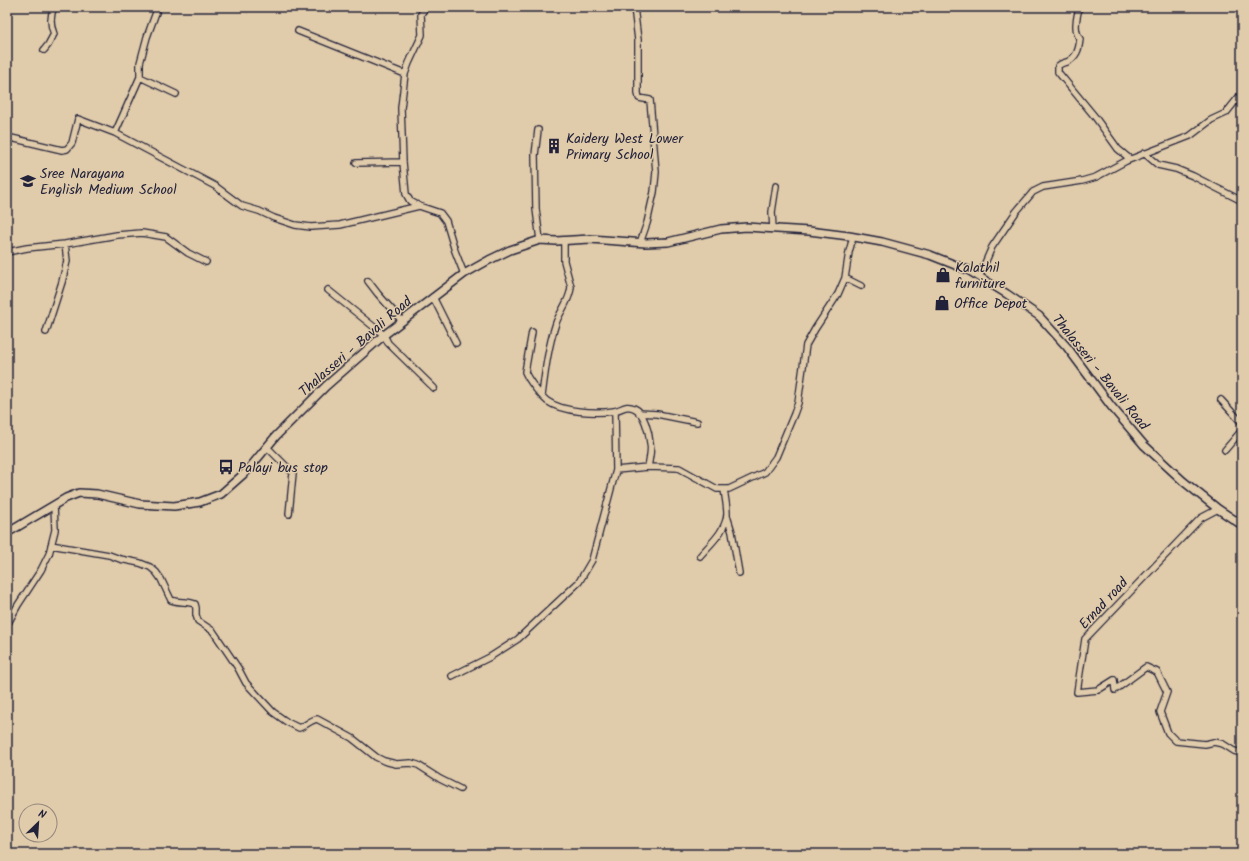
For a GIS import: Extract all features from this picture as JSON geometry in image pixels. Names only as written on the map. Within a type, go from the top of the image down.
[{"type":"main road","name":"Thalasseri - Bavali Road","points":[[7,533],[66,498],[79,493],[97,494],[140,504],[174,506],[200,502],[221,494],[247,470],[276,436],[326,386],[384,334],[464,274],[510,250],[540,240],[590,239],[640,243],[668,242],[721,229],[747,227],[810,230],[882,242],[930,254],[968,270],[1039,316],[1067,347],[1111,406],[1144,445],[1183,482],[1218,509],[1242,525]]},
{"type":"street","points":[[44,50],[54,34],[51,26],[51,15],[54,7]]},
{"type":"street","points":[[115,133],[140,77],[140,63],[158,7]]},
{"type":"street","points":[[426,7],[421,14],[422,35],[405,74],[401,108],[406,194],[410,201],[419,206],[440,213],[446,221],[464,274]]},
{"type":"street","points":[[634,7],[638,40],[638,93],[639,98],[650,100],[656,172],[654,192],[647,223],[640,243]]},
{"type":"street","points":[[1079,7],[1076,34],[1080,39],[1079,47],[1075,56],[1058,66],[1058,72],[1095,117],[1118,149],[1130,159]]},
{"type":"street","points":[[298,31],[405,74]]},
{"type":"street","points":[[140,77],[176,94]]},
{"type":"street","points":[[979,277],[992,247],[1016,212],[1033,192],[1043,187],[1082,181],[1096,177],[1130,159],[1190,136],[1211,120],[1226,113],[1242,93]]},
{"type":"street","points":[[7,136],[62,150],[67,149],[72,143],[78,119],[115,133],[215,186],[242,206],[295,225],[311,228],[340,225],[419,206]]},
{"type":"street","points":[[538,130],[535,155],[536,209],[540,240]]},
{"type":"street","points":[[1144,153],[1158,165],[1176,169],[1193,176],[1242,201]]},
{"type":"street","points":[[356,163],[403,162]]},
{"type":"street","points":[[773,229],[772,212],[776,186]]},
{"type":"street","points":[[7,252],[117,235],[142,233],[166,237],[188,253],[206,262]]},
{"type":"street","points":[[616,470],[648,467],[679,468],[717,489],[729,489],[765,472],[776,456],[798,403],[806,345],[838,294],[845,278],[853,237]]},
{"type":"street","points":[[542,396],[548,358],[556,323],[565,307],[571,291],[564,261],[564,240]]},
{"type":"street","points":[[46,332],[67,261],[65,244]]},
{"type":"street","points":[[845,278],[861,286]]},
{"type":"street","points":[[368,281],[402,321]]},
{"type":"street","points":[[328,290],[384,334],[388,343],[434,388]]},
{"type":"street","points":[[433,297],[456,343]]},
{"type":"street","points":[[532,332],[524,369],[542,396],[553,404],[568,409],[589,412],[616,411],[627,406],[634,408],[643,416],[651,444],[648,467]]},
{"type":"street","points":[[1221,400],[1242,423]]},
{"type":"street","points":[[452,676],[490,657],[518,640],[579,582],[592,560],[616,470],[616,411]]},
{"type":"street","points":[[639,413],[657,414],[697,422]]},
{"type":"street","points":[[1225,450],[1242,430]]},
{"type":"street","points":[[267,447],[293,473],[289,514]]},
{"type":"street","points":[[724,489],[727,516],[732,532],[739,574]]},
{"type":"street","points":[[7,625],[41,570],[51,545],[55,530],[54,505]]},
{"type":"street","name":"Ernad road","points":[[1218,509],[1201,518],[1085,639],[1077,692],[1098,690],[1114,680],[1115,690],[1146,667],[1157,672],[1167,692],[1160,712],[1168,733],[1176,741],[1205,744],[1214,742],[1223,744],[1234,751],[1242,753]]},
{"type":"street","points":[[700,556],[720,533],[727,516]]},
{"type":"street","points":[[51,545],[109,555],[140,563],[156,572],[171,600],[177,602],[190,602],[194,604],[198,621],[213,631],[238,668],[246,684],[273,712],[287,722],[299,728],[307,725],[314,719],[317,719],[352,738],[376,757],[384,761],[396,764],[411,763],[418,765],[440,779],[460,789]]},
{"type":"shaded area","points":[[229,7],[250,7],[248,14]]},
{"type":"place","name":"Kaidery West Lower Primary School","points":[[554,146]]},
{"type":"place","name":"Sree Narayana English Medium School","points":[[28,181]]},
{"type":"place","name":"Kalathil furniture","points":[[943,275]]},
{"type":"place","name":"Office Depot","points":[[942,303]]},
{"type":"place","name":"Palayi bus stop","points":[[226,467]]}]
